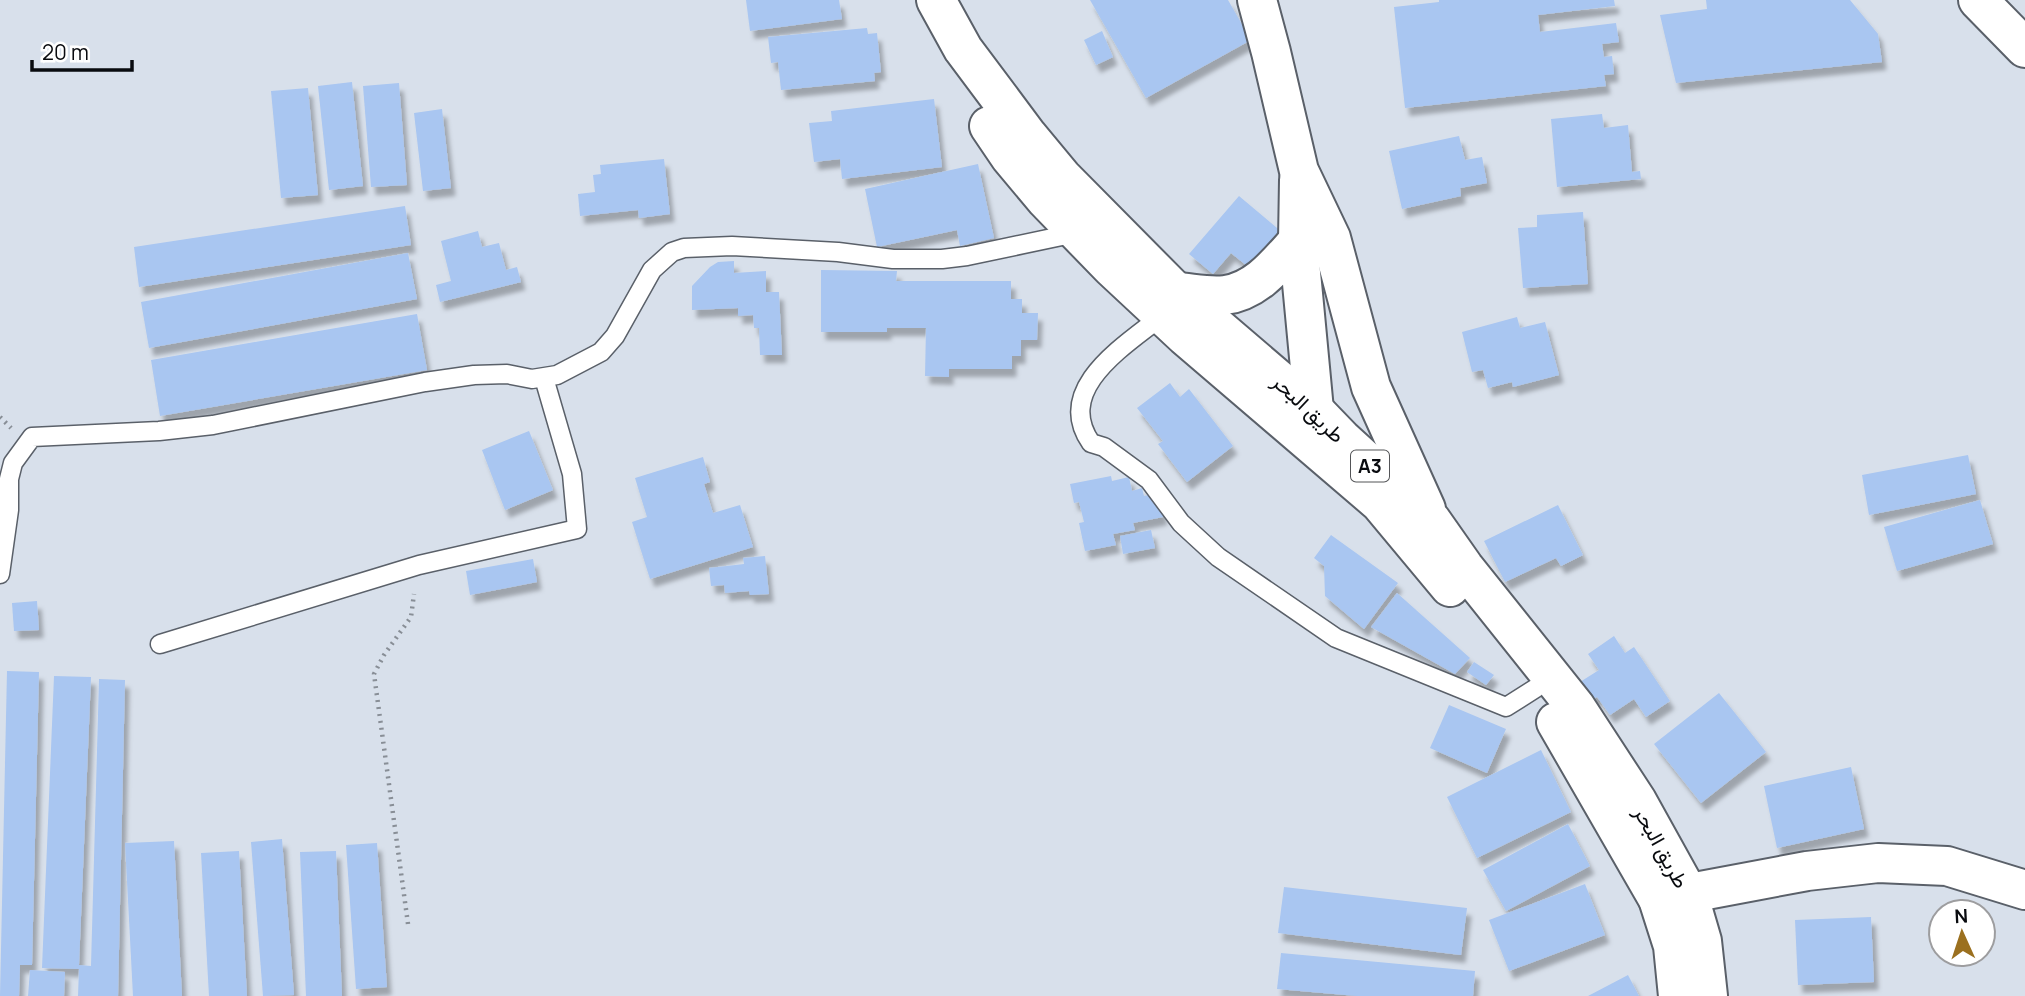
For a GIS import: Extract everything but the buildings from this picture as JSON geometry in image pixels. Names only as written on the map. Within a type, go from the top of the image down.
[{"type":"main road","name":"طريق البحر","points":[[910,0],[928,36],[1010,157],[1046,200],[1091,226]]},
{"type":"main road","name":"طريق البحر","points":[[936,0],[963,49],[1062,177],[1091,226],[1169,304],[1326,439],[1431,520],[1472,577],[1576,706],[1637,801],[1673,896],[1673,946],[1678,996]]},
{"type":"main road","points":[[1257,0],[1299,171],[1331,239],[1371,387],[1431,520]]},
{"type":"main road","points":[[1978,0],[2025,48]]},
{"type":"main road","points":[[1299,171],[1297,241],[1326,439]]},
{"type":"main road","points":[[1169,304],[1235,293],[1259,281],[1297,241]]},
{"type":"main road","points":[[1326,439],[1371,387]]},
{"type":"main road","name":"طريق البحر","points":[[1326,439],[1536,688],[1599,794],[1702,941],[1707,996]]},
{"type":"main road","points":[[1673,896],[1807,871],[1878,863],[1947,866],[2025,890]]},
{"type":"lane","points":[[0,574],[9,510],[9,478],[13,463],[32,437],[213,425],[425,382],[474,375],[507,374],[532,379],[557,375],[601,352],[615,336],[652,270],[672,252],[684,248],[732,246],[838,251],[893,259],[942,259],[967,256],[1091,226]]},
{"type":"lane","points":[[1169,304],[1104,364],[1085,390],[1081,418],[1091,443],[1104,447],[1149,480],[1181,523],[1218,557],[1336,638],[1506,707],[1536,688]]},
{"type":"lane","points":[[160,644],[419,565],[577,529],[572,474],[544,378]]},
{"type":"path","points":[[408,924],[374,674],[384,654],[411,617],[419,565]]}]
